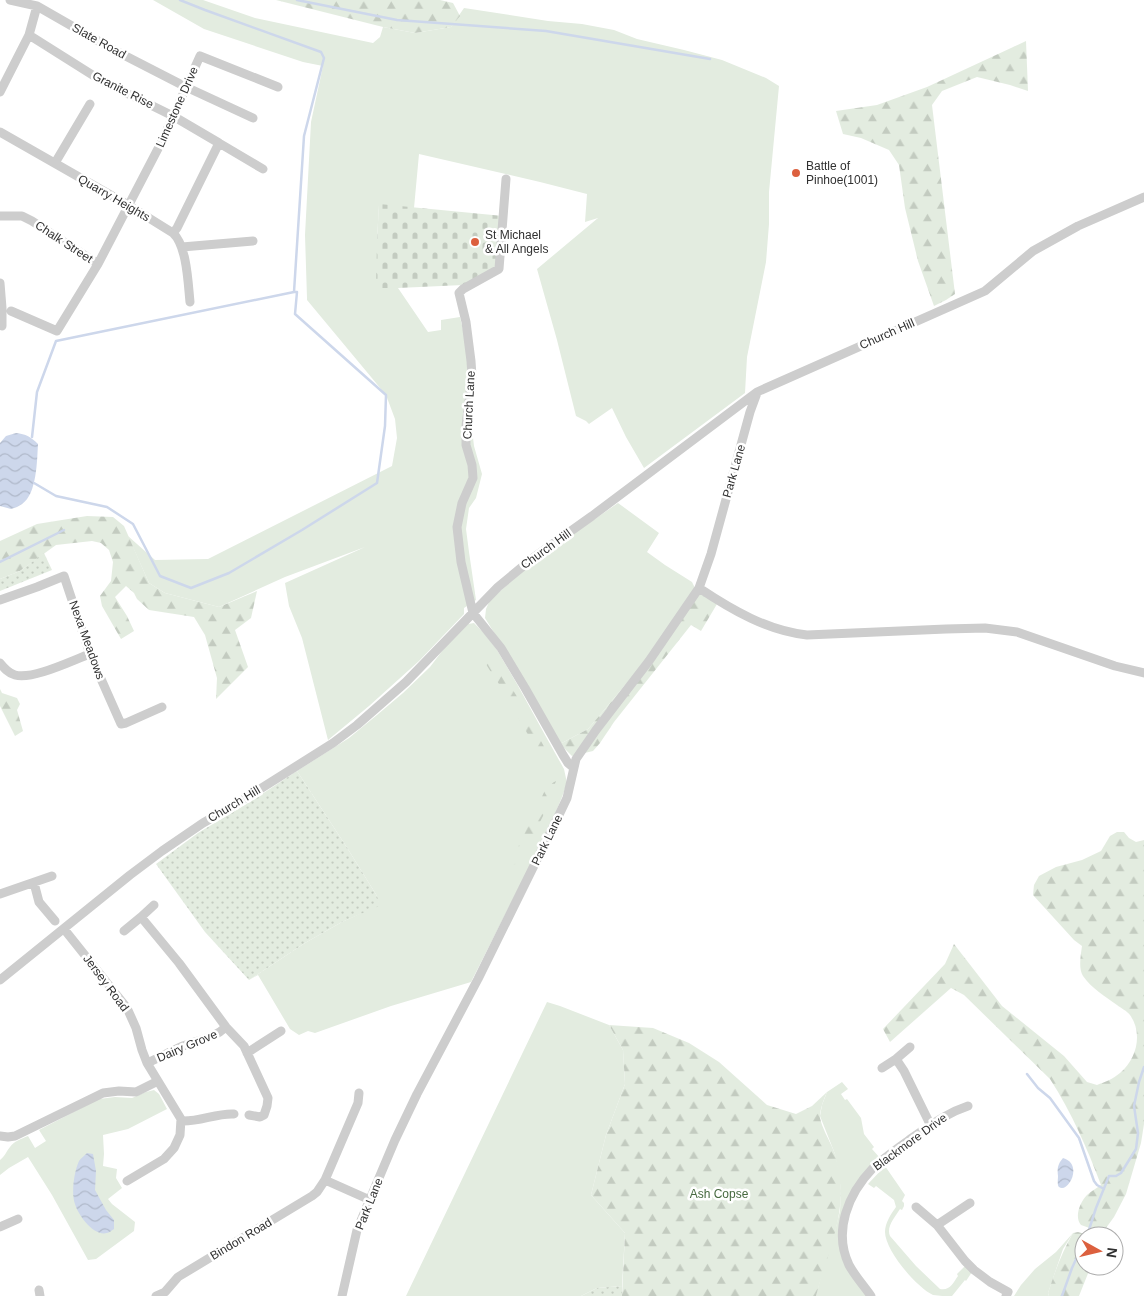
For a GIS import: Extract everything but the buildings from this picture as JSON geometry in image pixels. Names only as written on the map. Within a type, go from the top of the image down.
[{"type":"street","name":"Slate Road","points":[[10,0],[37,6],[112,49],[186,87],[253,118]]},
{"type":"street","points":[[0,92],[3,80],[29,35],[37,6]]},
{"type":"street","name":"Granite Rise","points":[[29,35],[102,81],[174,116],[218,143]]},
{"type":"street","name":"Limestone Drive","points":[[128,205],[162,141],[200,56],[278,87]]},
{"type":"street","points":[[55,163],[90,104]]},
{"type":"street","name":"Quarry Heights","points":[[0,132],[128,205],[177,236],[182,247],[190,302]]},
{"type":"street","points":[[173,233],[218,143],[264,169]]},
{"type":"street","name":"Church Lane","points":[[506,179],[499,269],[463,289],[460,293],[468,332],[471,361],[472,376],[466,426],[466,445],[472,465],[473,478],[462,503],[457,527],[461,562],[473,613],[501,648],[526,688],[563,755],[574,768]]},
{"type":"street","name":"Church Hill","points":[[0,980],[130,874],[162,851],[203,823],[333,743],[357,725],[406,682],[498,587],[533,558],[757,392],[985,291],[1033,250],[1078,226],[1144,197]]},
{"type":"street","name":"Chalk Street","points":[[11,311],[58,331],[98,264],[128,205]]},
{"type":"street","name":"Chalk Street","points":[[0,216],[22,216],[98,264]]},
{"type":"street","points":[[182,247],[253,241]]},
{"type":"street","points":[[0,283],[2,326]]},
{"type":"street","name":"Park Lane","points":[[342,1296],[355,1237],[395,1140],[417,1094],[478,979],[558,817],[567,798],[576,759],[649,661],[699,588],[711,554],[757,392]]},
{"type":"street","name":"Nexa Meadows","points":[[0,600],[64,576],[90,654],[121,724],[162,707]]},
{"type":"street","points":[[699,588],[738,612],[759,622],[794,634],[985,628],[1017,632],[1106,663],[1144,673]]},
{"type":"street","points":[[0,663],[13,674],[29,675],[90,654]]},
{"type":"street","points":[[0,894],[52,876]]},
{"type":"street","points":[[34,883],[39,902],[55,921]]},
{"type":"street","points":[[124,931],[154,905]]},
{"type":"street","name":"Dairy Grove","points":[[141,916],[226,1027],[244,1046],[268,1098],[264,1115],[260,1117],[249,1115]]},
{"type":"street","name":"Jersey Road","points":[[64,929],[127,1008],[136,1028],[147,1063],[182,1121]]},
{"type":"street","name":"Dairy Grove","points":[[147,1063],[183,1046],[210,1038],[226,1027]]},
{"type":"street","points":[[247,1053],[280,1031]]},
{"type":"street","points":[[882,1068],[910,1047]]},
{"type":"street","points":[[896,1059],[904,1071],[930,1124]]},
{"type":"street","points":[[0,1136],[15,1136],[103,1093],[136,1092],[158,1081]]},
{"type":"street","name":"Bindon Road","points":[[156,1296],[165,1292],[178,1277],[317,1192],[325,1180],[358,1104],[359,1093]]},
{"type":"street","name":"Blackmore Drive","points":[[872,1296],[850,1267],[845,1256],[842,1234],[844,1219],[853,1196],[875,1167],[930,1124],[968,1106]]},
{"type":"street","points":[[127,1181],[164,1159],[174,1148],[180,1135],[182,1121],[195,1121],[208,1117],[234,1114]]},
{"type":"street","points":[[325,1180],[370,1200]]},
{"type":"street","points":[[937,1225],[970,1203]]},
{"type":"street","points":[[916,1207],[937,1225],[974,1270],[1007,1294]]},
{"type":"street","points":[[0,1226],[18,1219]]},
{"type":"green space","points":[[153,0],[203,0],[255,18],[373,43],[380,37],[383,27],[415,33],[451,27],[464,8],[548,21],[582,24],[614,30],[637,39],[722,60],[766,78],[779,86],[769,192],[766,262],[747,357],[745,393],[644,468],[612,408],[589,424],[576,416],[537,269],[598,218],[585,222],[587,194],[419,154],[414,208],[379,205],[377,287],[398,288],[428,332],[441,330],[441,320],[460,317],[476,378],[471,421],[474,446],[482,474],[476,498],[469,508],[466,529],[476,600],[464,608],[464,614],[419,661],[328,740],[302,638],[289,606],[285,583],[365,547],[285,577],[219,607],[165,593],[149,583],[128,536],[155,560],[208,559],[392,466],[397,438],[395,419],[386,395],[307,300],[305,235],[311,122],[323,66],[303,62],[204,29]]},
{"type":"green space","points":[[276,0],[440,0],[453,3],[460,16],[451,27],[415,33],[383,27]]},
{"type":"green space","points":[[1026,41],[1028,91],[977,77],[942,91],[932,105],[955,294],[934,306],[918,261],[905,208],[899,165],[889,150],[861,138],[843,134],[836,111],[877,105],[927,87]]},
{"type":"green space","points":[[379,204],[503,216],[499,269],[463,285],[376,288]]},
{"type":"green space","points":[[618,503],[659,533],[647,552],[692,582],[695,588],[642,665],[588,729],[560,744],[485,618],[486,609],[490,600],[536,560]]},
{"type":"green space","points":[[87,516],[113,517],[124,526],[149,583],[165,593],[219,607],[257,591],[251,618],[235,630],[248,667],[216,699],[217,678],[205,635],[194,617],[149,610],[126,586],[115,597],[134,631],[121,639],[102,606],[100,596],[111,581],[113,562],[109,550],[101,543],[92,541],[56,545],[20,571],[0,579],[0,541],[37,524]]},
{"type":"green space","points":[[44,553],[52,570],[0,591],[0,579],[20,571]]},
{"type":"green space","points":[[695,588],[717,604],[701,631],[691,625],[593,751],[572,756],[560,744],[588,729],[642,665]]},
{"type":"green space","points":[[474,623],[497,650],[564,769],[567,783],[549,828],[471,982],[391,1006],[315,1033],[308,1031],[299,1035],[290,1029],[258,975],[249,980],[305,943],[342,922],[379,905],[377,896],[297,771],[349,738],[377,715],[430,667],[446,646],[468,624]]},
{"type":"green space","points":[[480,649],[487,649],[516,695],[554,765],[547,766],[486,665]]},
{"type":"green space","points":[[0,689],[2,693],[17,698],[20,704],[17,710],[23,731],[15,736],[0,706]]},
{"type":"green space","points":[[297,771],[377,896],[379,906],[342,922],[305,943],[249,980],[205,932],[156,864],[198,833]]},
{"type":"green space","points":[[556,781],[544,814],[519,863],[512,865],[511,862],[547,786]]},
{"type":"green space","points":[[1117,832],[1124,832],[1136,842],[1144,840],[1144,1124],[1141,1143],[1126,1194],[1114,1217],[1107,1226],[1084,1226],[1081,1225],[1078,1218],[1082,1202],[1084,1198],[1101,1185],[1085,1144],[1050,1079],[964,995],[951,988],[890,1042],[883,1029],[945,964],[954,944],[1002,1006],[1064,1056],[1087,1082],[1097,1085],[1112,1079],[1120,1073],[1131,1061],[1136,1046],[1137,1038],[1134,1022],[1127,1012],[1086,980],[1083,976],[1080,961],[1082,946],[1074,940],[1033,895],[1034,885],[1039,876],[1056,867],[1082,860],[1101,851],[1110,836]]},
{"type":"green space","points":[[547,1002],[609,1025],[623,1050],[625,1084],[606,1135],[591,1195],[625,1233],[622,1286],[597,1288],[581,1296],[406,1296]]},
{"type":"green space","name":"Ash Copse","points":[[609,1025],[653,1028],[689,1043],[719,1062],[767,1105],[796,1114],[812,1106],[827,1092],[821,1108],[820,1119],[836,1157],[841,1191],[835,1231],[816,1296],[622,1296],[625,1233],[591,1195],[606,1135],[625,1084],[623,1050]]},
{"type":"green space","points":[[842,1082],[848,1089],[841,1094],[861,1118],[864,1134],[874,1147],[872,1149],[880,1158],[863,1175],[839,1234],[867,1296],[816,1296],[840,1211],[841,1189],[835,1154],[820,1116],[827,1092]]},
{"type":"green space","points":[[154,1090],[159,1094],[167,1109],[128,1129],[103,1135],[103,1166],[117,1169],[116,1178],[122,1188],[108,1199],[135,1222],[134,1231],[96,1259],[88,1260],[52,1195],[28,1157],[0,1175],[0,1160],[14,1143],[28,1136],[35,1148],[46,1141],[39,1130],[99,1099],[115,1097],[132,1098]]},
{"type":"green space","points":[[885,1166],[905,1195],[902,1201],[904,1206],[902,1210],[900,1209],[890,1226],[890,1236],[916,1266],[940,1289],[946,1289],[951,1286],[958,1276],[957,1274],[965,1266],[972,1272],[952,1296],[933,1295],[926,1291],[910,1276],[890,1248],[886,1240],[885,1229],[896,1207],[894,1200],[876,1186],[874,1188],[868,1184]]},
{"type":"green space","points":[[1073,1233],[1063,1249],[1048,1293],[1049,1296],[1014,1296],[1035,1269],[1056,1252]]},
{"type":"green space","points":[[1073,1233],[1074,1276],[1087,1276],[1079,1296],[1049,1296],[1048,1293],[1056,1269]]},
{"type":"green space","points":[[622,1286],[622,1296],[581,1296],[597,1288]]},
{"type":"water","points":[[16,433],[28,436],[38,444],[35,476],[31,493],[22,504],[11,509],[0,506],[0,443],[6,436]]},
{"type":"water","points":[[87,1153],[93,1154],[96,1171],[95,1190],[114,1220],[114,1229],[108,1233],[97,1232],[87,1224],[79,1214],[75,1204],[73,1188],[76,1171],[79,1161]]},
{"type":"water","points":[[1063,1158],[1069,1161],[1073,1172],[1070,1182],[1063,1188],[1058,1185],[1058,1171],[1059,1164]]},
{"type":"waterway","points":[[34,483],[56,496],[107,507],[133,524],[160,576],[191,588],[229,573],[377,483],[385,426],[386,395],[295,314],[297,292],[294,292],[304,136],[324,58],[321,52],[180,0]]},
{"type":"waterway","points":[[297,0],[397,20],[546,31],[710,59]]},
{"type":"waterway","points":[[32,437],[37,392],[56,341],[294,292]]},
{"type":"waterway","points":[[0,562],[64,530]]},
{"type":"waterway","points":[[1090,1226],[1109,1176],[1116,1176],[1121,1173],[1136,1149],[1138,1133],[1134,1106],[1144,1067]]},
{"type":"waterway","points":[[1027,1074],[1038,1088],[1050,1098],[1079,1138],[1094,1181],[1104,1189]]},
{"type":"waterway","points":[[1062,1296],[1074,1264]]},
{"type":"place","name":"Battle of Pinhoe(1001)","points":[[796,173]]},
{"type":"place","name":"St Michael & All Angels","points":[[475,242]]}]
